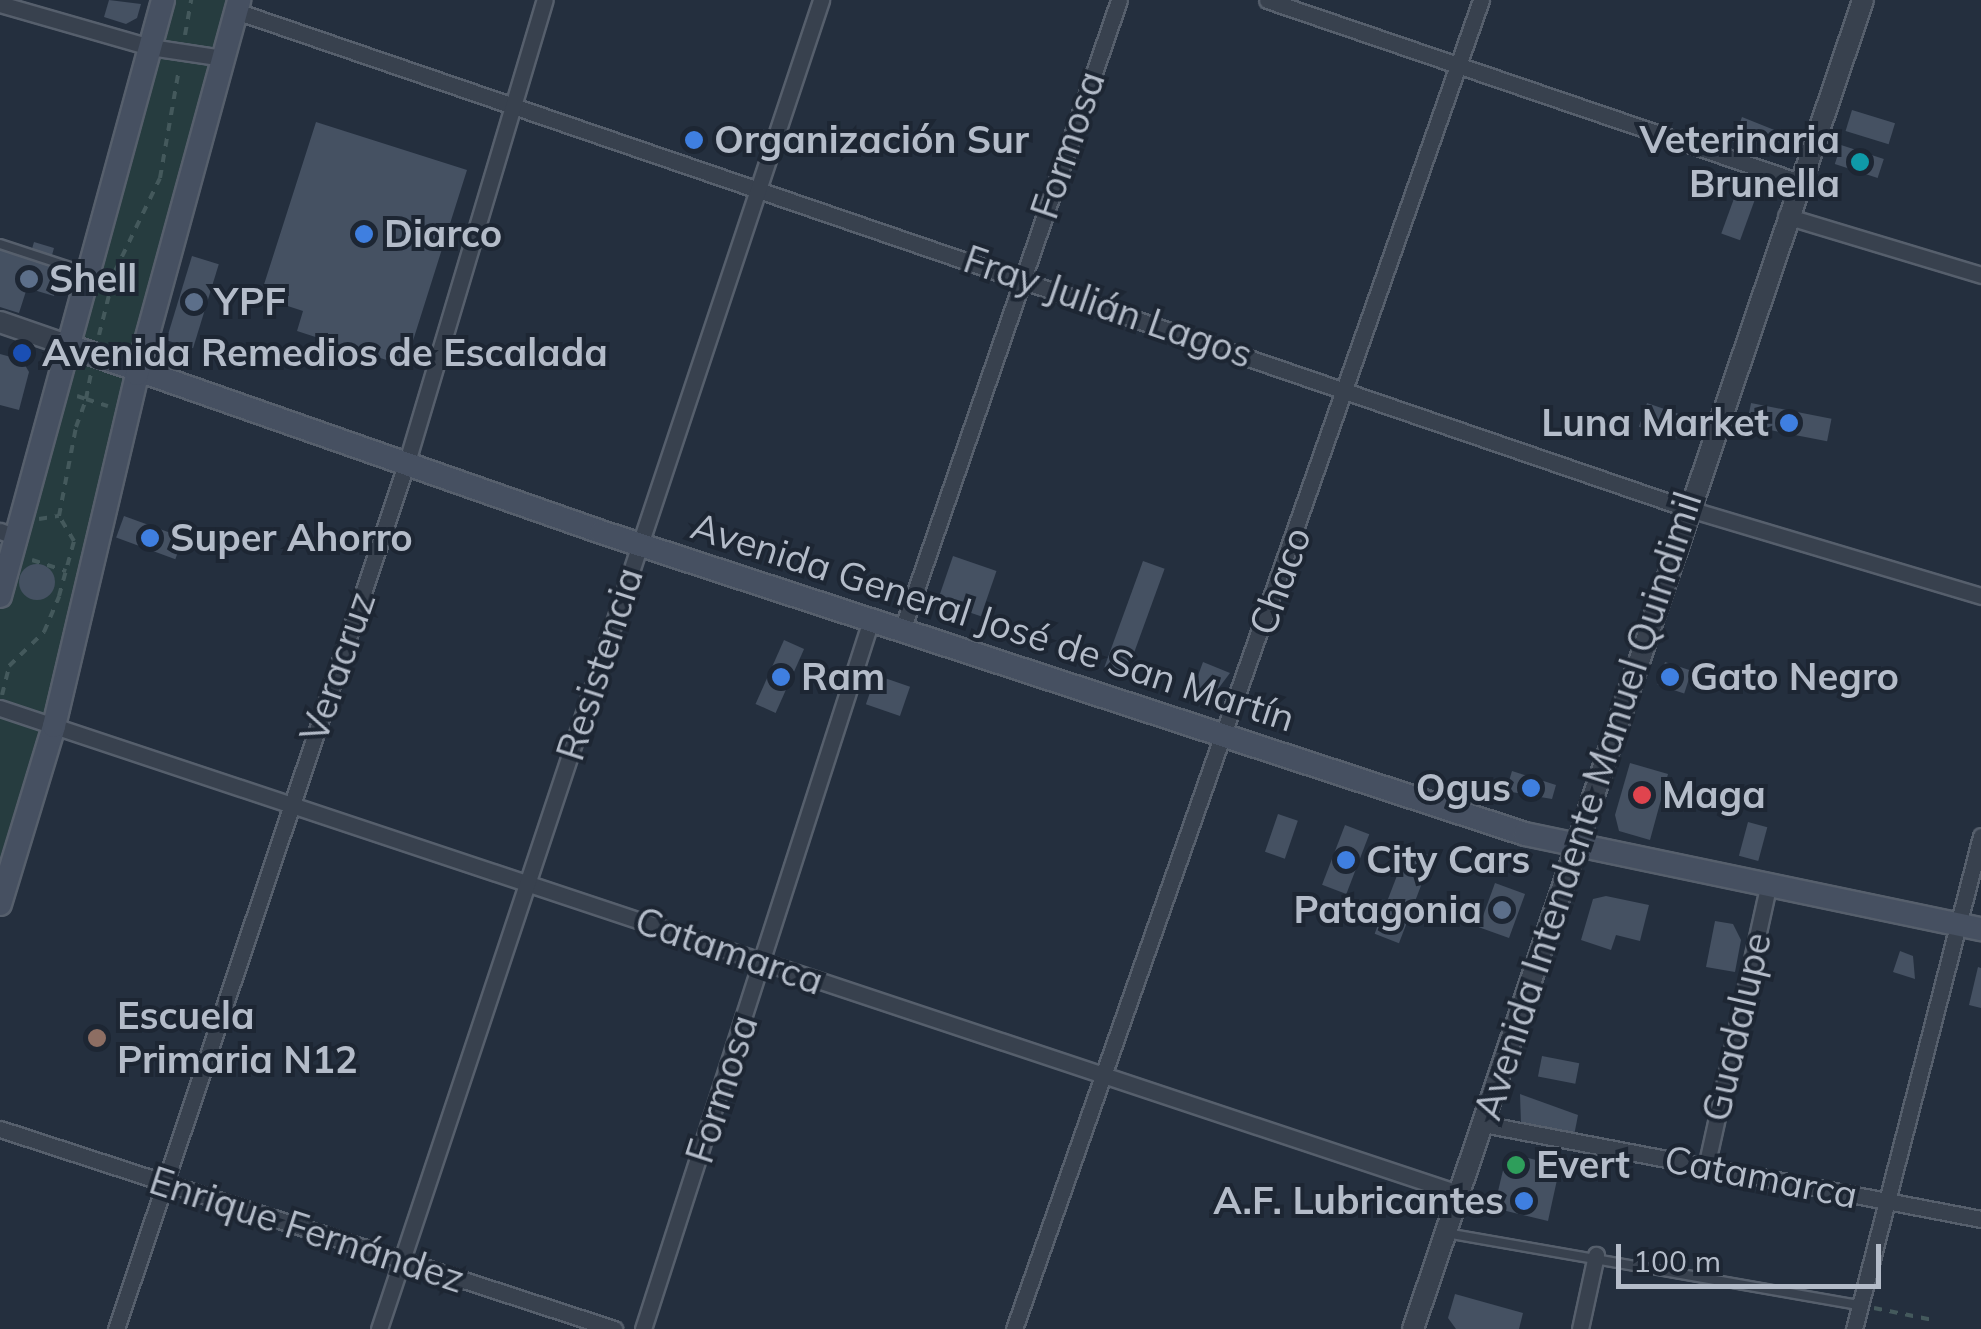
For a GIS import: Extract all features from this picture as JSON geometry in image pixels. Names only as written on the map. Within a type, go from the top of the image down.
[{"type":"main road","points":[[0,596],[7,534],[163,0]]},
{"type":"main road","points":[[0,904],[54,726],[137,374],[238,6]]},
{"type":"main road","name":"Avenida General José de San Martín","points":[[64,344],[137,374],[640,544],[1576,848],[1981,929]]},
{"type":"street","name":"Veracruz","points":[[116,1329],[406,465],[545,0]]},
{"type":"street","name":"Resistencia","points":[[379,1329],[821,0]]},
{"type":"street","name":"Formosa","points":[[902,630],[1119,0]]},
{"type":"street","points":[[1268,0],[1797,181]]},
{"type":"street","name":"Chaco","points":[[1014,1329],[1349,388],[1481,0]]},
{"type":"street","name":"Avenida Intendente Manuel Quindimil","points":[[1415,1329],[1686,508],[1863,0]]},
{"type":"street","points":[[0,4],[150,47],[224,58]]},
{"type":"street","name":"Fray Julián Lagos","points":[[238,6],[756,190],[1349,388],[1686,508],[1981,596]]},
{"type":"street","points":[[1786,216],[1981,276]]},
{"type":"street","name":"Avenida General José de San Martín","points":[[0,322],[64,344]]},
{"type":"street","name":"Formosa","points":[[642,1329],[764,963],[872,620]]},
{"type":"street","name":"Catamarca","points":[[0,706],[1458,1193]]},
{"type":"street","points":[[1854,1329],[1953,924],[1981,836]]},
{"type":"street","name":"Guadalupe","points":[[1706,1166],[1768,888]]},
{"type":"street","name":"Catamarca","points":[[1483,1124],[1981,1219]]},
{"type":"street","name":"Enrique Fernández","points":[[0,1129],[614,1329]]},
{"type":"street","points":[[1580,1329],[1596,1255]]},
{"type":"lane","points":[[0,244],[85,272]]},
{"type":"lane","points":[[1445,1233],[1596,1255],[1860,1305]]},
{"type":"path","points":[[59,516],[115,271],[160,178],[191,0]]},
{"type":"path","points":[[86,399],[128,413]]},
{"type":"path","points":[[36,520],[59,516]]},
{"type":"path","points":[[0,706],[9,666],[55,612],[73,530],[59,516]]},
{"type":"path","points":[[26,558],[66,570]]},
{"type":"path","points":[[1860,1305],[1933,1320]]},
{"type":"green space","points":[[163,0],[239,0],[0,904],[0,596]]},
{"type":"building","points":[[109,0],[141,4],[137,18],[126,24],[104,17]]},
{"type":"building","points":[[1852,110],[1895,123],[1889,144],[1846,131]]},
{"type":"building","points":[[1742,117],[1782,133],[1777,146],[1762,153],[1733,142]]},
{"type":"building","name":"Diarco","points":[[316,122],[467,170],[405,366],[297,331],[303,311],[260,297]]},
{"type":"building","name":"Veterinaria Brunella","points":[[1841,145],[1884,159],[1878,178],[1835,164]]},
{"type":"building","points":[[1736,193],[1755,200],[1740,240],[1721,233]]},
{"type":"building","name":"Shell","points":[[34,242],[54,248],[49,266],[61,270],[54,296],[27,288],[19,313],[0,307],[0,250],[29,259]]},
{"type":"building","name":"YPF","points":[[192,256],[219,264],[193,348],[166,340]]},
{"type":"building","points":[[0,354],[22,360],[29,372],[19,410],[0,405]]},
{"type":"building","points":[[1647,403],[1684,416],[1676,439],[1639,427]]},
{"type":"building","name":"Luna Market","points":[[1751,403],[1831,419],[1827,441],[1747,426]]},
{"type":"building","name":"Super Ahorro","points":[[124,516],[183,538],[175,559],[116,538]]},
{"type":"building","points":[[953,556],[996,571],[981,616],[937,601]]},
{"type":"building","points":[[1143,561],[1165,569],[1126,675],[1104,667]]},
{"type":"building","points":[[37,564],[50,569],[55,582],[50,595],[37,600],[24,595],[19,582],[24,569]]},
{"type":"building","name":"Ram","points":[[784,640],[804,649],[776,713],[756,704]]},
{"type":"building","points":[[1203,662],[1230,673],[1212,697],[1193,689]]},
{"type":"building","points":[[1665,662],[1692,671],[1684,693],[1658,685]]},
{"type":"building","points":[[876,675],[910,687],[900,716],[866,704]]},
{"type":"building","name":"Maga","points":[[1630,763],[1668,774],[1650,840],[1619,831],[1615,815]]},
{"type":"building","name":"Ogus","points":[[1512,771],[1556,785],[1552,799],[1506,791]]},
{"type":"building","points":[[1278,814],[1298,821],[1285,859],[1265,852]]},
{"type":"building","points":[[1748,822],[1767,827],[1758,861],[1739,856]]},
{"type":"building","name":"City Cars","points":[[1345,825],[1369,834],[1346,894],[1322,885]]},
{"type":"building","points":[[1408,847],[1432,856],[1399,943],[1375,934]]},
{"type":"building","name":"Patagonia","points":[[1495,883],[1525,894],[1509,938],[1479,927]]},
{"type":"building","points":[[1606,896],[1649,905],[1640,941],[1616,935],[1611,950],[1581,940],[1593,899]]},
{"type":"building","points":[[1715,921],[1733,924],[1741,940],[1735,972],[1706,967]]},
{"type":"building","points":[[1900,951],[1913,956],[1915,979],[1893,972]]},
{"type":"building","points":[[1978,967],[1981,968],[1981,1008],[1969,1005]]},
{"type":"building","points":[[1542,1056],[1579,1063],[1575,1084],[1538,1077]]},
{"type":"building","points":[[1520,1094],[1578,1115],[1574,1136],[1521,1124]]},
{"type":"building","points":[[1516,1155],[1560,1166],[1548,1221],[1494,1208],[1505,1162]]},
{"type":"building","points":[[1455,1294],[1523,1313],[1519,1329],[1456,1329],[1448,1318]]},
{"type":"place","name":"Organización Sur","points":[[694,140]]},
{"type":"place","name":"Veterinaria Brunella","points":[[1860,162]]},
{"type":"place","name":"Diarco","points":[[364,234]]},
{"type":"place","name":"Shell","points":[[29,279]]},
{"type":"place","name":"YPF","points":[[194,302]]},
{"type":"place","name":"Avenida Remedios de Escalada","points":[[22,353]]},
{"type":"place","name":"Luna Market","points":[[1789,423]]},
{"type":"place","name":"Super Ahorro","points":[[150,538]]},
{"type":"place","name":"Ram","points":[[781,677]]},
{"type":"place","name":"Gato Negro","points":[[1670,677]]},
{"type":"place","name":"Ogus","points":[[1531,788]]},
{"type":"place","name":"Maga","points":[[1642,795]]},
{"type":"place","name":"City Cars","points":[[1346,860]]},
{"type":"place","name":"Patagonia","points":[[1502,910]]},
{"type":"place","name":"Escuela Primaria N12","points":[[97,1038]]},
{"type":"place","name":"Evert","points":[[1516,1165]]},
{"type":"place","name":"A.F. Lubricantes","points":[[1524,1201]]}]
